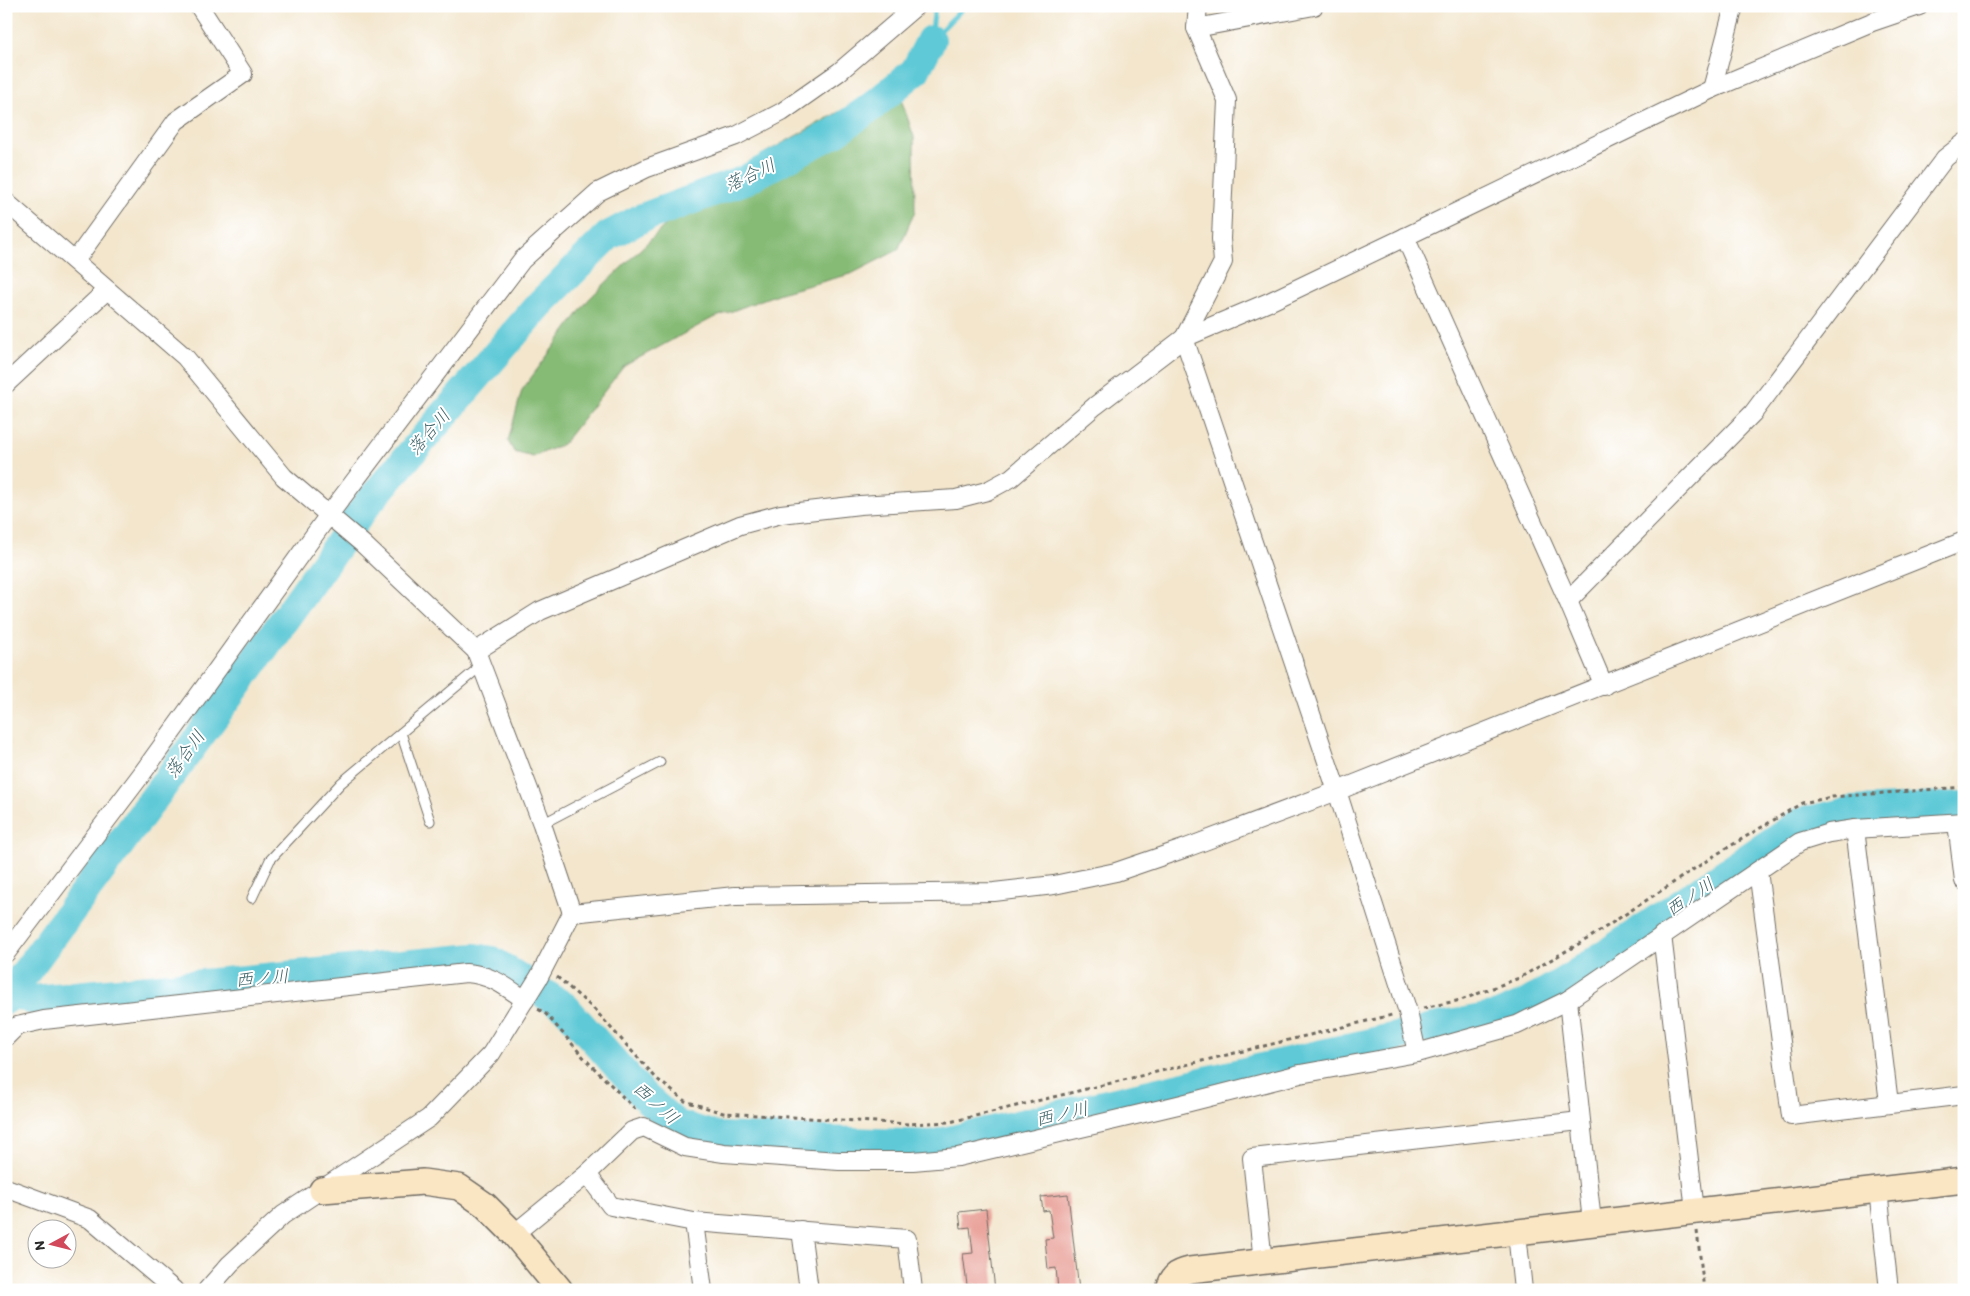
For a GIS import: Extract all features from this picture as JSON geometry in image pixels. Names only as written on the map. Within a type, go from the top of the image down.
[{"type":"street","points":[[75,261],[176,120],[243,74],[199,6]]},
{"type":"street","points":[[6,953],[141,775],[522,260],[598,192],[647,168],[736,136],[782,112],[839,72],[916,6]]},
{"type":"street","points":[[1198,6],[1196,28],[1227,100],[1222,239],[1223,262],[1184,338],[1337,791],[1408,1012],[1418,1053]]},
{"type":"street","points":[[1196,28],[1314,6]]},
{"type":"street","points":[[1712,88],[1734,6]]},
{"type":"street","points":[[479,658],[540,611],[740,525],[781,514],[860,505],[956,499],[987,491],[1010,478],[1095,406],[1184,338],[1269,302],[1406,238],[1712,88],[1872,22],[1920,6]]},
{"type":"street","points":[[1568,600],[1754,413],[1945,158],[1964,143]]},
{"type":"street","points":[[6,202],[184,356],[284,477],[330,518],[363,544],[479,658],[542,824],[572,914],[535,984],[490,1054],[429,1118],[283,1215],[230,1264],[207,1290]]},
{"type":"street","points":[[1406,238],[1568,600],[1604,686]]},
{"type":"street","points":[[6,384],[107,290]]},
{"type":"street","points":[[572,914],[735,896],[994,892],[1054,885],[1116,872],[1186,848],[1337,791],[1964,541]]},
{"type":"street","points":[[514,1234],[587,1174],[632,1131],[644,1127],[685,1147],[724,1153],[839,1161],[912,1161],[948,1158],[1178,1106],[1300,1074],[1418,1053],[1517,1025],[1568,1000],[1800,842],[1829,833],[1855,829],[1960,823],[1964,881]]},
{"type":"street","points":[[1855,829],[1889,1104]]},
{"type":"street","points":[[1758,871],[1791,1116],[1964,1095]]},
{"type":"street","points":[[1662,935],[1695,1210]]},
{"type":"street","points":[[6,1037],[18,1026],[44,1020],[466,973],[482,974],[496,980],[535,984]]},
{"type":"street","points":[[1568,1000],[1592,1222]]},
{"type":"street","points":[[1263,1262],[1252,1158],[1580,1120]]},
{"type":"street","points":[[587,1174],[611,1206],[694,1222],[907,1239],[913,1290]]},
{"type":"street","points":[[1169,1290],[1172,1278],[1178,1273],[1190,1270],[1964,1180]]},
{"type":"street","points":[[322,1190],[423,1182],[458,1187],[485,1205],[514,1234],[560,1290]]},
{"type":"street","points":[[6,1188],[90,1219],[174,1290]]},
{"type":"street","points":[[1878,1190],[1889,1290]]},
{"type":"street","points":[[694,1222],[703,1290]]},
{"type":"street","points":[[801,1230],[809,1290]]},
{"type":"street","points":[[1517,1233],[1523,1290]]},
{"type":"lane","points":[[252,898],[270,860],[341,783],[401,733],[479,658]]},
{"type":"lane","points":[[401,733],[430,821]]},
{"type":"lane","points":[[542,824],[660,762]]},
{"type":"path","points":[[535,984],[594,1008],[657,1079],[685,1101],[722,1113],[908,1124],[950,1122],[1461,1000],[1519,978],[1589,938],[1717,854],[1802,803],[1832,796],[1964,787]]},
{"type":"path","points":[[535,984],[546,1014],[586,1060],[634,1108],[644,1127]]},
{"type":"path","points":[[1695,1210],[1704,1290]]},
{"type":"green space","points":[[900,96],[914,137],[915,211],[898,250],[851,274],[780,293],[711,319],[624,366],[563,444],[533,457],[514,452],[508,441],[522,390],[589,299],[683,208],[765,153],[853,104]]},
{"type":"building","points":[[1068,1194],[1079,1290],[1058,1290],[1056,1268],[1048,1269],[1045,1239],[1053,1238],[1049,1210],[1043,1211],[1041,1197]]},
{"type":"building","points":[[986,1209],[995,1290],[977,1290],[976,1284],[967,1285],[963,1254],[973,1253],[970,1227],[961,1228],[959,1212]]},
{"type":"waterway","points":[[931,39],[935,6]]},
{"type":"waterway","name":"落合川","points":[[931,40],[965,6]]},
{"type":"waterway","name":"落合川","points":[[6,999],[238,684],[367,504],[539,305],[608,236],[642,218],[745,180],[834,133],[870,108],[915,71],[931,40]]},
{"type":"waterway","name":"西ノ川","points":[[1428,1029],[1498,1016],[1526,1004],[1576,974],[1800,823],[1853,811],[1964,806]]},
{"type":"waterway","name":"西ノ川","points":[[12,992],[33,1000],[475,958],[492,961],[565,1007],[644,1096],[677,1125],[718,1137],[931,1145],[1404,1035]]}]
